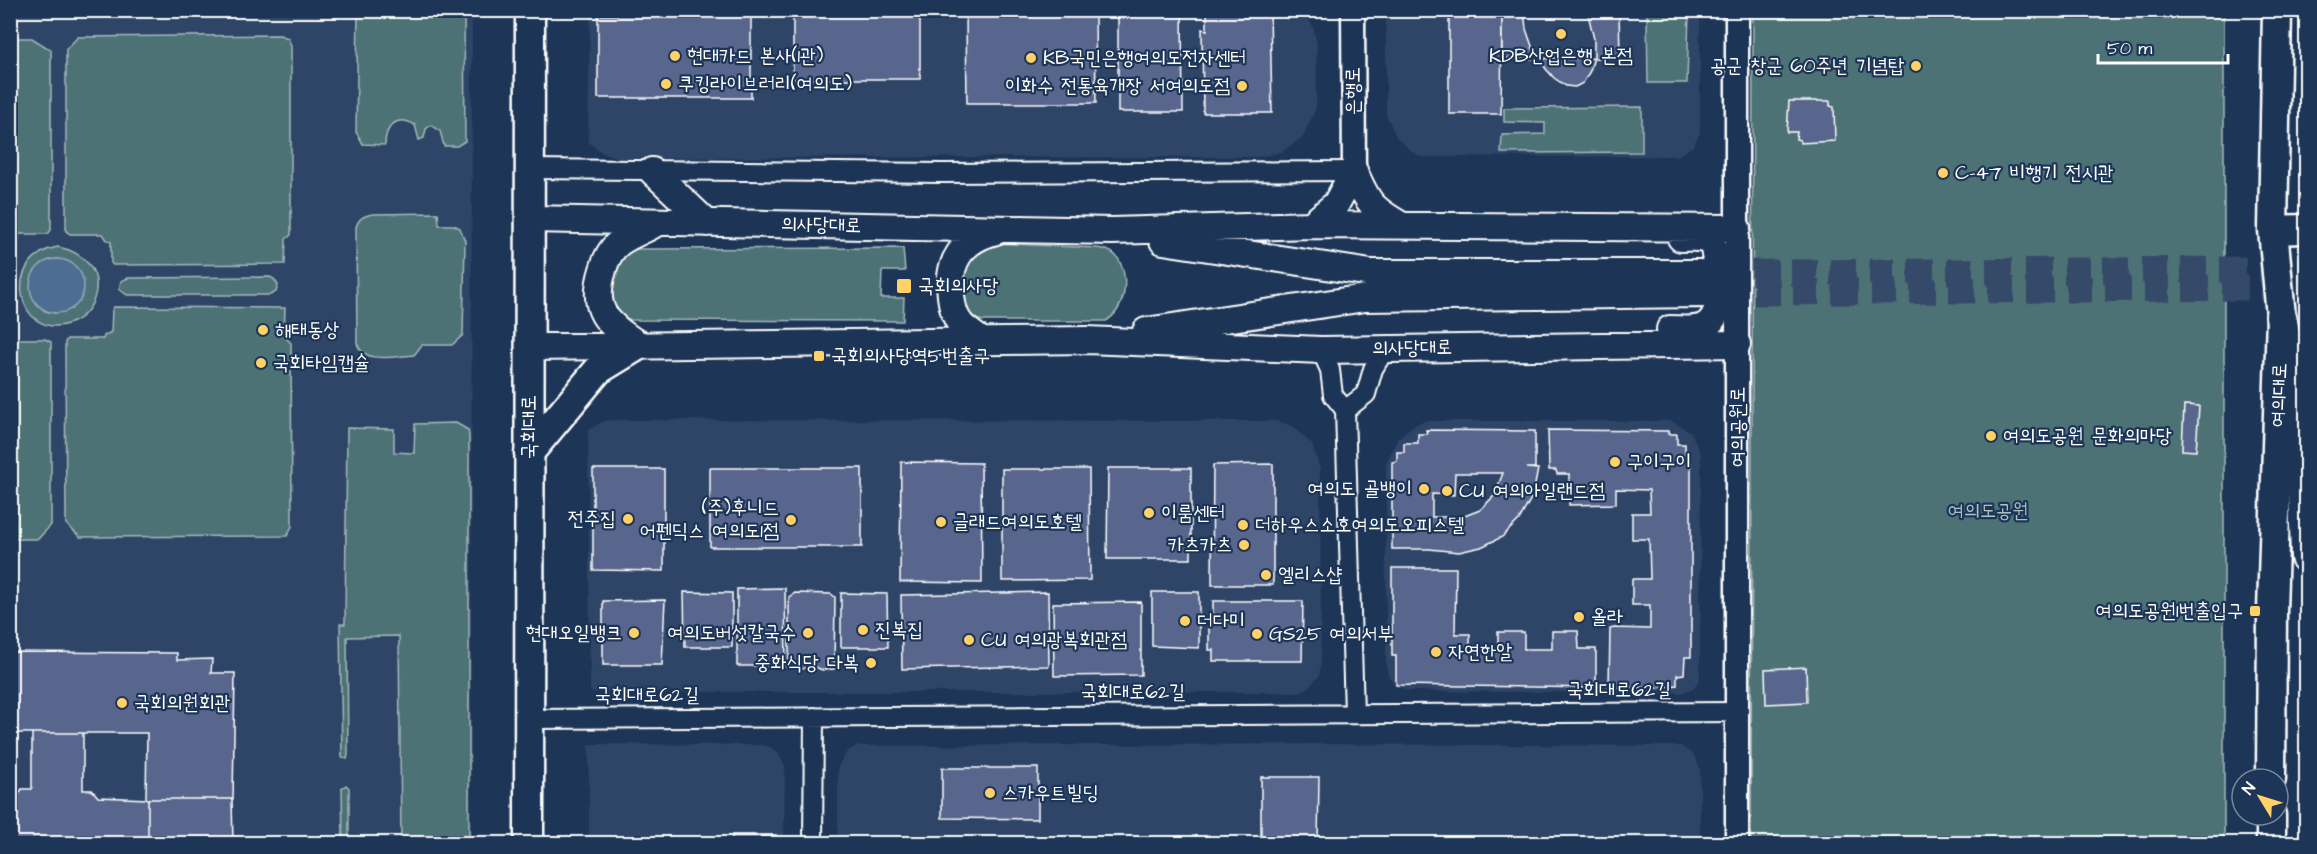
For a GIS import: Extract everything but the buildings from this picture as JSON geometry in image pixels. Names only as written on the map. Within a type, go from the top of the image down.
[{"type":"highway","points":[[2281,316],[2301,428],[2307,557]]},
{"type":"main road","name":"국회대로","points":[[529,843],[530,10]]},
{"type":"main road","name":"여의대로","points":[[2271,767],[2272,611],[2281,316],[2273,230],[2277,10]]},
{"type":"main road","points":[[652,171],[707,223]]},
{"type":"main road","points":[[1311,225],[1336,204],[1354,171]]},
{"type":"main road","points":[[1354,171],[1364,194],[1377,212],[1402,226]]},
{"type":"main road","name":"의사당대로","points":[[530,219],[1112,231],[1311,225],[1737,228]]},
{"type":"main road","points":[[529,453],[598,370],[639,345],[608,320],[598,302],[597,287],[605,262],[618,243],[659,222]]},
{"type":"main road","points":[[1606,346],[1668,329],[1690,330],[1708,324],[1717,313],[1719,285],[1714,248],[1703,238],[1670,238],[1612,227]]},
{"type":"main road","points":[[981,341],[959,322],[953,307],[950,285],[953,264],[963,247],[979,235],[1002,229]]},
{"type":"main road","points":[[2273,230],[2307,229]]},
{"type":"main road","name":"의사당대로","points":[[1086,340],[1365,298],[1701,283],[1371,273],[1112,231]]},
{"type":"main road","name":"의사당대로","points":[[530,346],[1086,340],[1321,350],[1737,344]]},
{"type":"main road","points":[[2271,827],[2271,843]]},
{"type":"street","name":"은행로","points":[[1353,10],[1354,171]]},
{"type":"street","name":"여의공원로","points":[[1737,10],[1737,843]]},
{"type":"street","points":[[530,169],[943,174],[1354,171]]},
{"type":"street","points":[[1345,415],[1366,394],[1373,369],[1384,348]]},
{"type":"street","points":[[1321,350],[1330,370],[1333,396],[1345,415],[1354,713]]},
{"type":"street","name":"국회대로62길","points":[[529,719],[1738,712]]},
{"type":"street","points":[[813,843],[814,717]]},
{"type":"shaded area","points":[[1303,10],[1313,27],[1317,44],[1316,108],[1303,137],[1282,152],[1259,157],[619,158],[603,153],[588,142],[590,11]]},
{"type":"shaded area","points":[[10,11],[472,11],[471,843],[11,843]]},
{"type":"shaded area","points":[[1386,11],[1700,11],[1700,133],[1693,146],[1678,156],[1422,157],[1412,152],[1397,138],[1386,115]]},
{"type":"shaded area","points":[[57,259],[67,261],[76,267],[82,276],[84,286],[82,296],[76,305],[67,311],[57,313],[47,311],[38,305],[32,296],[30,286],[32,276],[38,267],[47,261]]},
{"type":"shaded area","points":[[604,421],[1277,421],[1292,426],[1312,444],[1320,469],[1321,663],[1319,676],[1308,688],[1299,692],[590,692],[588,430]]},
{"type":"shaded area","points":[[1424,421],[1671,421],[1691,432],[1701,455],[1700,679],[1694,688],[1681,693],[1409,691],[1396,686],[1388,675],[1386,665],[1386,463],[1398,438],[1411,427]]},
{"type":"shaded area","points":[[589,744],[763,745],[770,747],[778,753],[785,766],[784,843],[589,843]]},
{"type":"shaded area","points":[[1318,744],[1681,746],[1694,755],[1700,768],[1700,843],[838,844],[838,766],[846,753],[856,746]]},
{"type":"green space","points":[[358,11],[464,11],[465,141],[457,146],[444,146],[440,131],[431,125],[426,129],[424,138],[419,140],[415,125],[402,121],[389,128],[385,145],[363,144],[356,132]]},
{"type":"green space","points":[[1647,11],[1689,11],[1687,83],[1648,83]]},
{"type":"green space","name":"여의도공원","points":[[1753,11],[2224,11],[2224,843],[1751,844]]},
{"type":"green space","points":[[280,35],[288,38],[291,46],[291,235],[286,239],[285,264],[113,265],[111,263],[111,242],[103,234],[70,234],[66,231],[66,49],[78,37]]},
{"type":"green space","points":[[11,38],[32,38],[51,50],[51,230],[48,234],[13,234],[11,238]]},
{"type":"green space","points":[[1642,107],[1642,152],[1501,153],[1502,135],[1545,134],[1545,123],[1504,122],[1504,108]]},
{"type":"green space","points":[[438,213],[439,225],[454,225],[460,228],[465,241],[463,335],[452,345],[422,345],[414,355],[381,358],[366,354],[360,350],[357,343],[357,224],[362,218],[373,214]]},
{"type":"green space","points":[[994,243],[1107,250],[1118,259],[1123,270],[1125,286],[1121,303],[1106,321],[985,321],[970,318],[964,312],[961,300],[964,260]]},
{"type":"green space","points":[[58,247],[76,253],[93,272],[96,289],[92,304],[84,315],[68,324],[51,326],[37,320],[27,309],[22,295],[22,280],[28,266],[40,254]],"holes":[[[57,259],[66,261],[72,309],[54,313],[45,311],[33,297],[35,271],[41,265]]]},
{"type":"green space","points":[[903,248],[905,271],[882,271],[881,298],[904,298],[903,321],[631,320],[616,309],[610,291],[612,272],[624,255],[636,249]]},
{"type":"green space","points":[[270,277],[278,285],[276,292],[270,295],[127,295],[119,289],[121,281],[128,278]]},
{"type":"green space","points":[[114,307],[285,308],[284,336],[291,343],[292,526],[287,536],[80,537],[66,524],[65,342],[67,339],[103,339],[111,332]]},
{"type":"green space","points":[[11,334],[14,339],[45,339],[51,342],[51,525],[38,539],[11,539]]},
{"type":"green space","points":[[456,423],[468,430],[469,436],[469,843],[401,843],[399,636],[347,637],[348,755],[347,759],[342,757],[340,624],[345,624],[347,428],[394,429],[394,452],[414,453],[415,424]]},
{"type":"green space","points":[[346,785],[349,788],[349,843],[343,843],[342,788]]},
{"type":"tunnel","points":[[1713,273],[2306,269]]},
{"type":"tunnel","points":[[1715,293],[2306,287]]},
{"type":"place","name":"KDB산업은행 본점","points":[[1561,34]]},
{"type":"place","name":"현대카드 본사(1관)","points":[[675,56]]},
{"type":"place","name":"KB국민은행여의도전자센터","points":[[1031,58]]},
{"type":"place","name":"공군 창군 60주년 기념탑","points":[[1916,66]]},
{"type":"place","name":"쿠킹라이브러리(여의도)","points":[[666,84]]},
{"type":"place","name":"이화수 전통육개장 서여의도점","points":[[1242,86]]},
{"type":"place","name":"C-47 비행기 전시관","points":[[1943,173]]},
{"type":"place","name":"국회의사당","points":[[904,286]]},
{"type":"place","name":"해태동상","points":[[263,330]]},
{"type":"place","name":"국회의사당역5번출구","points":[[819,356]]},
{"type":"place","name":"국회타임캡슐","points":[[261,363]]},
{"type":"place","name":"여의도공원 문화의마당","points":[[1991,436]]},
{"type":"place","name":"구이구이","points":[[1615,462]]},
{"type":"place","name":"여의도 골뱅이","points":[[1424,489]]},
{"type":"place","name":"CU 여의아일랜드점","points":[[1447,491]]},
{"type":"place","name":"이룸센터","points":[[1149,513]]},
{"type":"place","name":"전주집","points":[[628,519]]},
{"type":"place","name":"(주)후니드 어펜딕스 여의도1점","points":[[791,520]]},
{"type":"place","name":"글래드여의도호텔","points":[[941,522]]},
{"type":"place","name":"더하우스소호여의도오피스텔","points":[[1243,525]]},
{"type":"place","name":"카츠카츠","points":[[1244,545]]},
{"type":"place","name":"엘리스샵","points":[[1266,575]]},
{"type":"place","name":"여의도공원1번출입구","points":[[2255,611]]},
{"type":"place","name":"올라","points":[[1579,617]]},
{"type":"place","name":"더다미","points":[[1185,621]]},
{"type":"place","name":"진복집","points":[[863,630]]},
{"type":"place","name":"현대오일뱅크","points":[[634,633]]},
{"type":"place","name":"여의도버섯칼국수","points":[[808,633]]},
{"type":"place","name":"GS25 여의서부","points":[[1257,634]]},
{"type":"place","name":"CU 여의광복회관점","points":[[969,640]]},
{"type":"place","name":"자연한알","points":[[1436,652]]},
{"type":"place","name":"중화식당 다복","points":[[871,663]]},
{"type":"place","name":"국회의원회관","points":[[122,703]]},
{"type":"place","name":"스카우트빌딩","points":[[990,793]]}]
